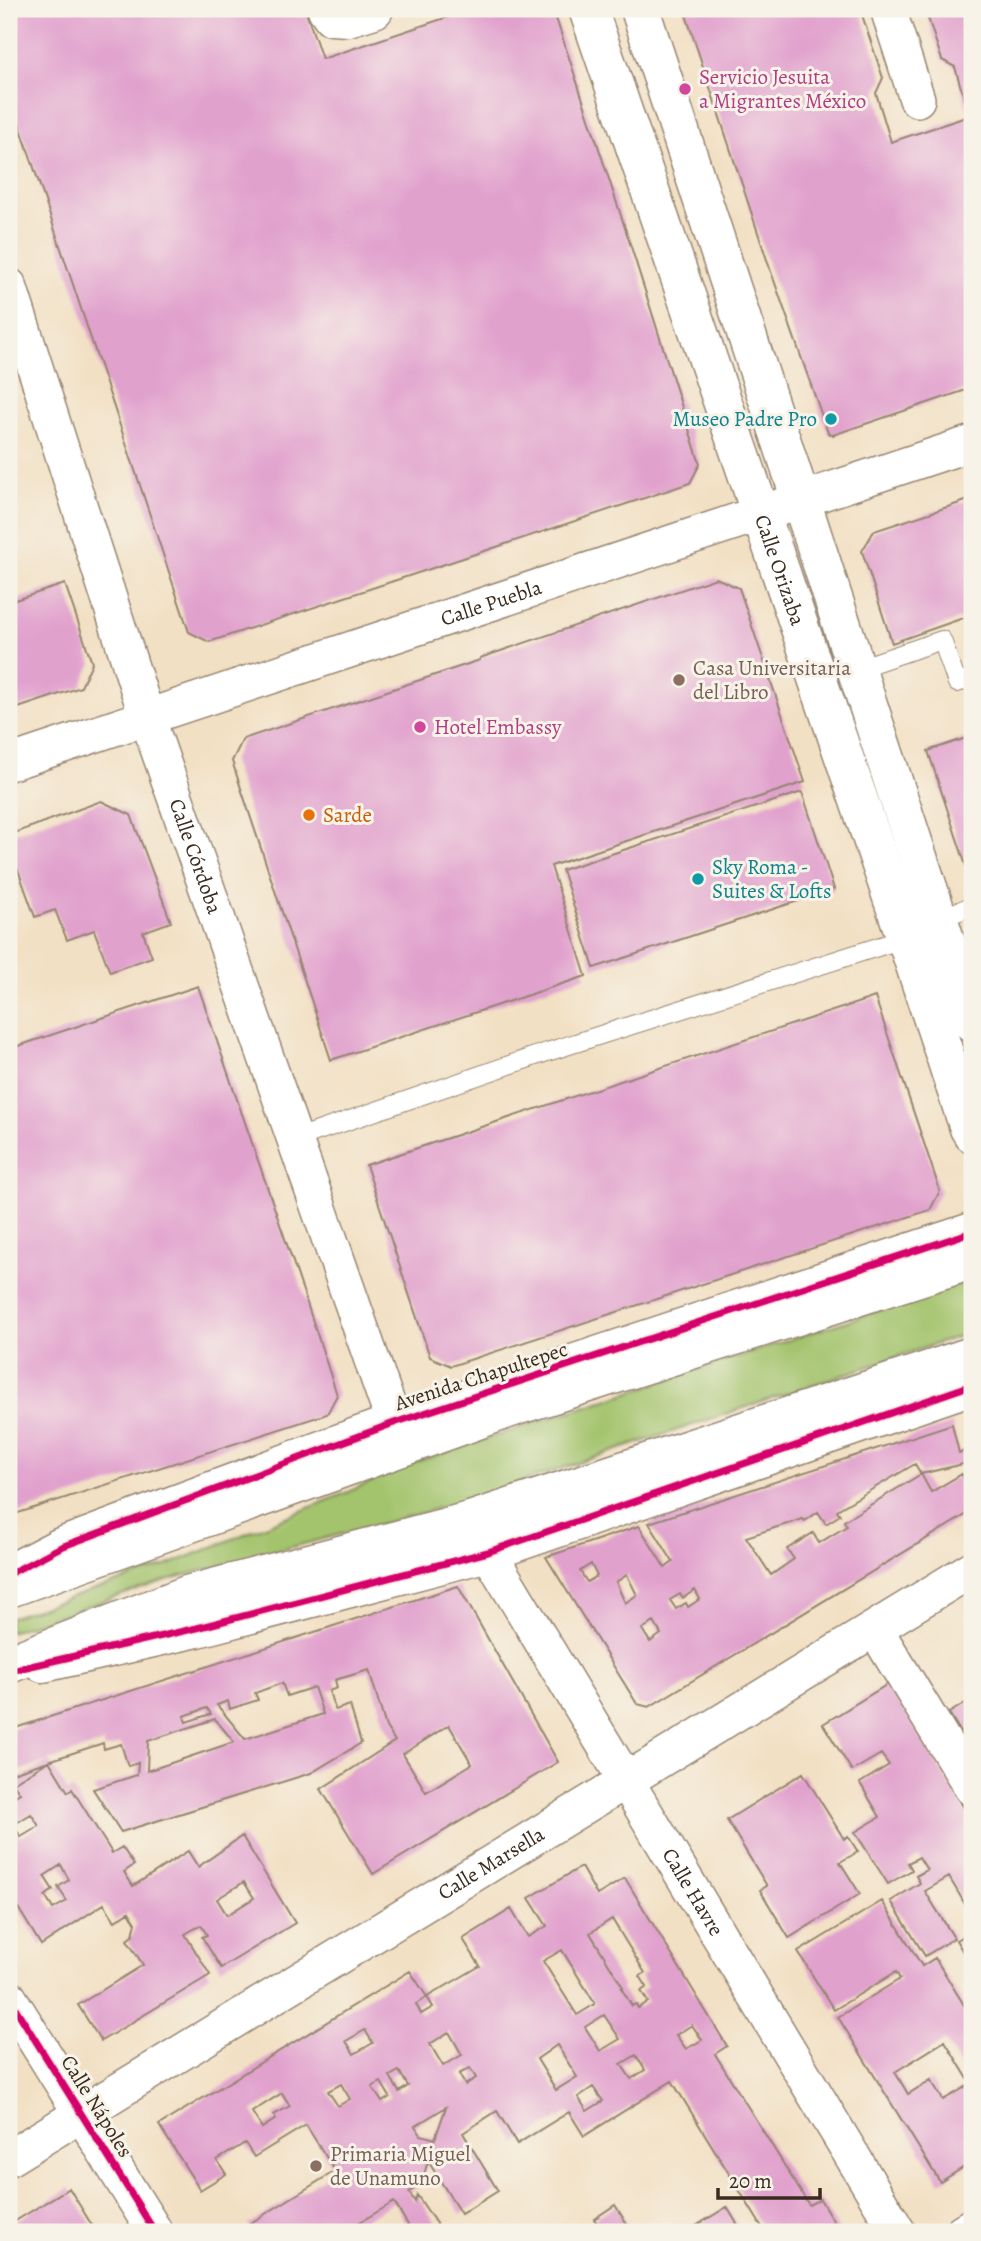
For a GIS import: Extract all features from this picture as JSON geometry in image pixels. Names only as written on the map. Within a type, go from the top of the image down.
[{"type":"main road","points":[[327,9],[332,16],[348,18],[374,9]]},
{"type":"main road","name":"Calle Orizaba","points":[[588,9],[761,513],[939,921],[968,1128],[972,1133]]},
{"type":"main road","name":"Calle Orizaba","points":[[640,9],[972,1022]]},
{"type":"main road","name":"Avenida Chapultepec","points":[[9,1574],[61,1547],[394,1423],[972,1232]]},
{"type":"main road","name":"Avenida Chapultepec","points":[[9,1588],[516,1406],[972,1260]]},
{"type":"main road","points":[[9,1664],[187,1595],[470,1521],[972,1356]]},
{"type":"main road","points":[[9,1671],[197,1628],[488,1552],[972,1385]]},
{"type":"street","points":[[888,9],[917,99]]},
{"type":"street","name":"Calle Córdoba","points":[[9,286],[147,717],[394,1423]]},
{"type":"street","name":"Calle Puebla","points":[[9,763],[972,443]]},
{"type":"street","name":"Calle Havre","points":[[488,1552],[898,2232]]},
{"type":"street","name":"Calle Marsella","points":[[9,2158],[972,1569]]},
{"type":"street","points":[[875,1629],[972,1788]]},
{"type":"street","name":"Calle Nápoles","points":[[9,1998],[155,2232]]},
{"type":"street","points":[[962,2232],[972,2226]]},
{"type":"lane","points":[[856,669],[942,640],[957,683],[972,678]]},
{"type":"lane","points":[[295,1139],[939,921]]},
{"type":"green space","points":[[972,1280],[972,1332],[429,1511],[170,1579],[9,1632],[9,1618],[166,1566],[413,1463]]},
{"type":"building","points":[[9,9],[305,9],[322,59],[472,9],[553,9],[700,464],[690,483],[209,642],[189,632],[9,93]]},
{"type":"building","points":[[684,9],[860,9],[883,78],[876,93],[891,142],[969,116],[955,67],[942,60],[925,9],[972,9],[972,388],[833,435],[828,433],[770,269]]},
{"type":"building","points":[[972,499],[972,615],[892,643],[862,551],[874,531]]},
{"type":"building","points":[[716,578],[739,588],[805,782],[551,866],[586,976],[331,1060],[232,761],[243,739]]},
{"type":"building","points":[[65,584],[92,663],[81,687],[9,711],[9,602]]},
{"type":"building","points":[[972,736],[972,884],[928,751]]},
{"type":"building","name":"Sky Roma - Suites & Lofts","points":[[802,792],[834,889],[594,968],[562,870]]},
{"type":"building","points":[[101,801],[131,815],[171,922],[143,932],[152,957],[110,972],[94,930],[67,940],[55,910],[35,917],[9,845],[9,835]]},
{"type":"building","points":[[198,986],[337,1395],[327,1414],[9,1516],[9,1049]]},
{"type":"building","points":[[875,997],[940,1191],[930,1210],[451,1366],[430,1357],[366,1165]]},
{"type":"building","points":[[952,1424],[959,1453],[972,1448],[972,1462],[921,1474],[931,1492],[962,1474],[967,1483],[972,1480],[972,1511],[649,1707],[637,1704],[546,1557],[639,1526],[665,1568],[673,1562],[649,1523]],"holes":[[[915,1464],[921,1474],[844,1521],[847,1526],[819,1543],[813,1533],[787,1549],[794,1559],[771,1575],[746,1537],[803,1519],[805,1521],[818,1512],[826,1524],[840,1515],[837,1510]],[[591,1564],[597,1576],[587,1582],[580,1571]],[[627,1575],[637,1595],[625,1603],[616,1582]],[[695,1590],[700,1599],[688,1607],[686,1603],[676,1609],[670,1600],[680,1594],[683,1598]],[[654,1622],[661,1634],[650,1642],[642,1629]]]},
{"type":"building","points":[[458,1586],[558,1762],[373,1874],[321,1789],[395,1741],[386,1727],[369,1670],[335,1680],[337,1688],[329,1691],[335,1710],[350,1705],[361,1743],[311,1773],[121,1832],[93,1789],[137,1775],[138,1763],[128,1766],[121,1744],[104,1749],[103,1743],[9,1774],[9,1730]],"holes":[[[282,1683],[287,1696],[314,1687],[323,1714],[245,1739],[217,1705],[228,1701],[230,1709],[258,1700],[255,1693]],[[207,1708],[211,1714],[186,1722],[184,1716]],[[215,1719],[234,1742],[147,1771],[148,1741]],[[449,1725],[472,1764],[426,1792],[403,1754]]]},
{"type":"building","points":[[888,1684],[972,1821],[972,1916],[949,1877],[925,1891],[954,1938],[925,1956],[891,1901],[920,1883],[916,1876],[927,1870],[919,1857],[908,1863],[912,1870],[888,1884],[855,1832],[880,1817],[860,1783],[889,1765],[881,1754],[852,1771],[823,1724]]},
{"type":"building","points":[[972,1699],[972,1751],[949,1713]]},
{"type":"building","points":[[49,1761],[68,1792],[72,1789],[112,1853],[122,1847],[134,1865],[124,1872],[133,1886],[188,1851],[198,1867],[242,1836],[295,1923],[221,1968],[202,1937],[207,1935],[201,1925],[185,1934],[210,1975],[101,2041],[78,2005],[143,1965],[127,1940],[133,1935],[136,1923],[129,1912],[115,1921],[104,1904],[41,1945],[9,1893],[9,1800],[20,1793],[13,1783]],"holes":[[[31,1814],[39,1826],[21,1837],[13,1825]],[[61,1865],[69,1880],[58,1887],[67,1901],[53,1909],[45,1896],[53,1890],[44,1876]],[[244,1882],[254,1898],[227,1915],[217,1899]]]},
{"type":"building","points":[[803,1773],[844,1839],[848,1836],[858,1852],[840,1862],[860,1894],[789,1938],[760,1890],[767,1886],[727,1820]]},
{"type":"building","points":[[581,1867],[597,1895],[625,1878],[727,2046],[715,2054],[809,2205],[820,2199],[840,2232],[765,2232],[672,2081],[584,2136],[569,2112],[517,2144],[497,2111],[463,2133],[498,2191],[461,2214],[428,2161],[421,2185],[409,2192],[415,2202],[417,2195],[439,2228],[432,2232],[406,2232],[408,2225],[394,2202],[343,2232],[254,2232],[249,2224],[335,2171],[306,2125],[254,2157],[245,2143],[217,2160],[226,2174],[200,2190],[159,2125],[410,1971],[427,1997],[480,1966],[463,1939],[511,1909],[528,1937],[547,1926],[529,1898]],"holes":[[[612,1919],[645,1973],[640,1976],[647,1987],[641,1991],[648,2002],[638,2008],[636,2004],[632,2006],[621,1988],[623,1987],[590,1933]],[[562,1950],[595,2004],[577,2015],[543,1961]],[[427,1997],[433,2007],[421,2014],[416,2004]],[[604,2015],[620,2039],[600,2051],[585,2027]],[[692,2025],[702,2040],[686,2049],[676,2035]],[[365,2030],[373,2043],[354,2054],[346,2041]],[[449,2032],[462,2055],[443,2066],[430,2044]],[[557,2045],[577,2077],[556,2090],[537,2059]],[[636,2055],[645,2070],[631,2079],[621,2064]],[[470,2068],[476,2078],[465,2085],[459,2074]],[[399,2071],[408,2086],[399,2092],[390,2076]],[[381,2082],[390,2097],[382,2102],[372,2087]],[[341,2084],[350,2099],[338,2106],[328,2091]],[[593,2087],[603,2101],[587,2111],[578,2097]],[[282,2093],[290,2106],[274,2115],[276,2119],[262,2128],[252,2112]],[[446,2107],[435,2139],[421,2135],[415,2126]]]},
{"type":"building","points":[[882,1901],[922,1966],[935,1958],[972,2018],[972,2162],[940,2182],[838,2017],[900,1979],[896,1972],[834,2010],[798,1952]],"holes":[[[945,2041],[971,2084],[943,2100],[931,2080],[908,2094],[895,2072]]]},
{"type":"building","points":[[972,1931],[972,1950],[965,1955],[956,1940]]},
{"type":"building","points":[[69,2188],[96,2232],[9,2232],[9,2225]]},
{"type":"building","points":[[615,2205],[632,2232],[603,2232],[594,2219]]},
{"type":"building","points":[[727,2207],[742,2232],[686,2232]]},
{"type":"cycle path","points":[[9,1574],[61,1547],[394,1423],[972,1232]]},
{"type":"cycle path","points":[[9,1671],[197,1628],[488,1552],[972,1385]]},
{"type":"cycle path","points":[[9,1998],[155,2232]]},
{"type":"place","name":"Servicio Jesuita a Migrantes México","points":[[685,89]]},
{"type":"place","name":"Museo Padre Pro","points":[[831,419]]},
{"type":"place","name":"Casa Universitaria del Libro","points":[[679,680]]},
{"type":"place","name":"Hotel Embassy","points":[[420,727]]},
{"type":"place","name":"Sarde","points":[[309,815]]},
{"type":"place","name":"Sky Roma - Suites & Lofts","points":[[698,879]]},
{"type":"place","name":"Primaria Miguel de Unamuno","points":[[316,2166]]}]
